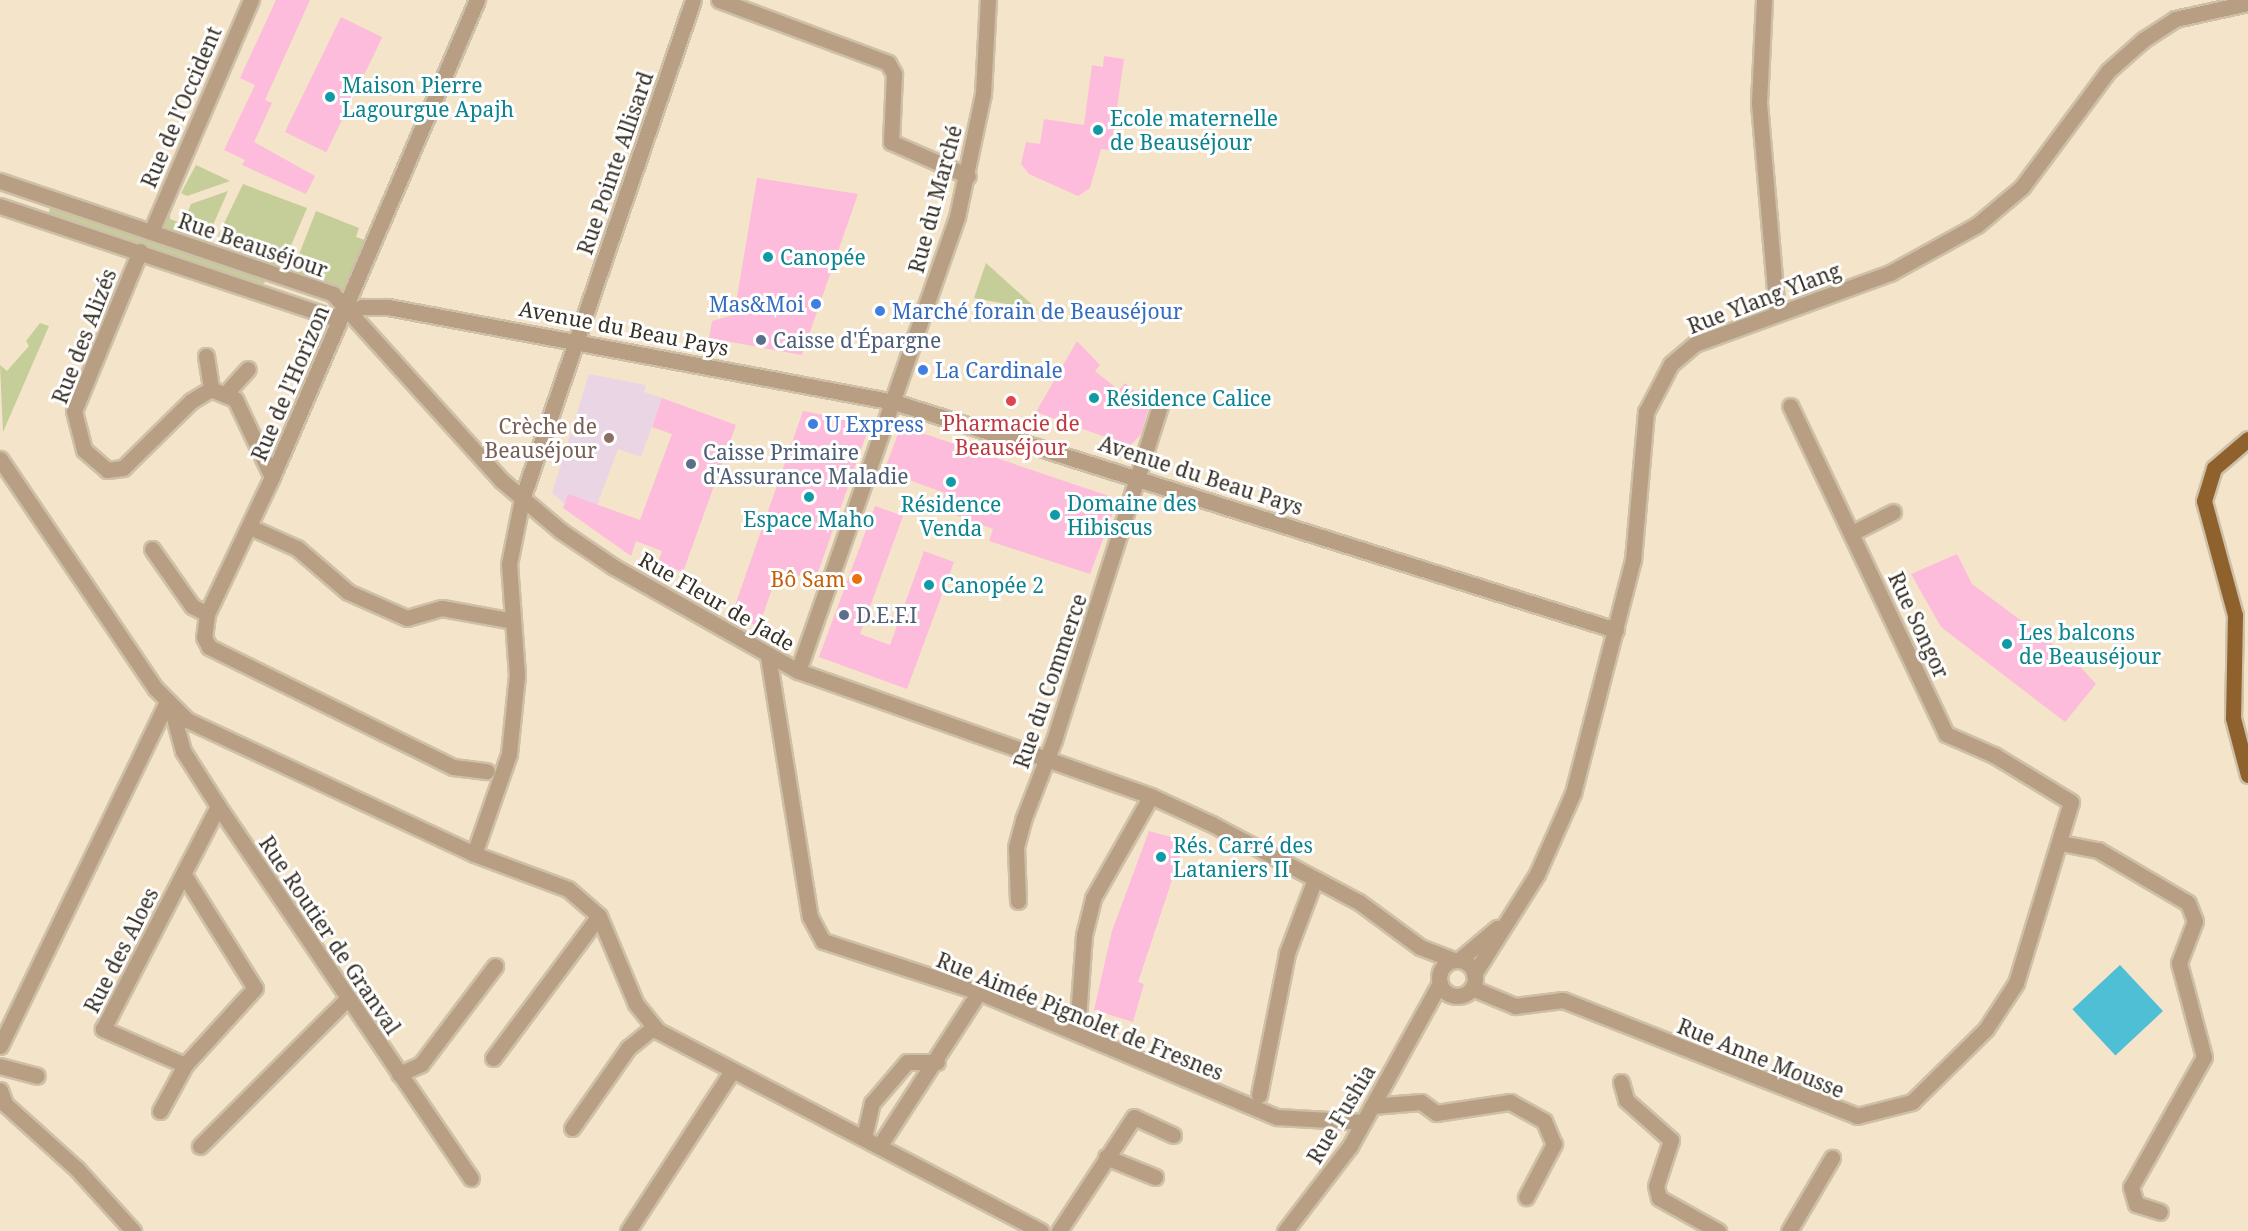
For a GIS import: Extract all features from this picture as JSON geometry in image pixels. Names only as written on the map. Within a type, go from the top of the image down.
[{"type":"main road","points":[[2248,439],[2214,468],[2204,501],[2235,615],[2233,718],[2248,775]]},
{"type":"street","name":"Rue de l'Occident","points":[[151,232],[251,0]]},
{"type":"street","name":"Rue de l'Horizon","points":[[477,0],[272,477],[207,614],[204,637],[209,647],[453,767],[487,771]]},
{"type":"street","name":"Rue Pointe Allisard","points":[[474,854],[506,770],[517,675],[509,564],[522,499],[693,0]]},
{"type":"street","points":[[719,0],[891,66],[888,138],[933,162],[968,177]]},
{"type":"street","name":"Rue du Marché","points":[[798,671],[894,402],[968,177],[983,93],[988,0]]},
{"type":"street","points":[[1764,0],[1759,103],[1777,314]]},
{"type":"street","name":"Rue Ylang Ylang","points":[[1473,981],[1558,833],[1573,793],[1633,560],[1642,442],[1655,388],[1671,364],[1695,344],[1890,273],[1977,225],[2022,187],[2108,71],[2143,40],[2175,19],[2224,2],[2248,3]]},
{"type":"street","name":"Rue Beauséjour","points":[[0,181],[323,290],[344,312],[331,317],[140,251],[0,206]]},
{"type":"street","name":"Rue des Alizés","points":[[140,251],[74,411],[84,450],[106,470],[123,468],[191,401],[211,389]]},
{"type":"street","name":"Avenue du Beau Pays","points":[[344,312],[381,306],[576,339],[894,402],[1140,477],[1616,630]]},
{"type":"street","name":"Rue Fleur de Jade","points":[[344,312],[522,499],[614,567],[798,671],[1151,796],[1359,902],[1420,947],[1456,960]]},
{"type":"street","points":[[206,356],[211,389],[227,392],[241,409],[272,477]]},
{"type":"street","points":[[227,392],[248,369]]},
{"type":"street","name":"Rue du Commerce","points":[[1018,901],[1016,847],[1048,758],[1140,477],[1160,405]]},
{"type":"street","name":"Rue Songor","points":[[1790,406],[1946,734],[1994,755],[2071,802]]},
{"type":"street","name":"Rue Routier de Granval","points":[[0,459],[169,705],[196,727],[474,854],[568,889],[599,916],[636,1004],[654,1027],[732,1071],[880,1145],[1041,1231]]},
{"type":"street","points":[[1852,533],[1893,512]]},
{"type":"street","points":[[250,526],[297,548],[348,592],[407,618],[442,608],[513,621]]},
{"type":"street","points":[[152,549],[192,606],[207,614]]},
{"type":"street","name":"Rue Aimée Pignolet de Fresnes","points":[[768,656],[814,930],[837,947],[979,992],[1277,1117],[1363,1122]]},
{"type":"street","points":[[0,1046],[169,705]]},
{"type":"street","name":"Rue Routier de Granval","points":[[169,705],[183,751],[218,806],[346,1000],[471,1178]]},
{"type":"street","points":[[1078,1018],[1084,936],[1093,898],[1151,796]]},
{"type":"street","name":"Rue Anne Mousse","points":[[1473,981],[1515,1006],[1563,1000],[1850,1116],[1896,1110],[1958,1061],[2001,1010],[2030,950],[2071,802]]},
{"type":"street","name":"Rue des Aloes","points":[[184,1065],[103,1029],[218,806]]},
{"type":"street","points":[[2061,843],[2098,850],[2188,903],[2195,921],[2179,963],[2204,1057],[2131,1187],[2136,1204],[2160,1212]]},
{"type":"street","name":"Rue des Aloes","points":[[160,1111],[184,1065],[255,988],[184,875]]},
{"type":"street","points":[[1259,1095],[1287,953],[1315,879]]},
{"type":"street","points":[[493,1058],[599,916]]},
{"type":"street","name":"Rue Ylang Ylang","points":[[1439,979],[1456,960],[1509,918]]},
{"type":"street","name":"Rue Fleur de Jade","points":[[1420,947],[1439,979],[1453,995]]},
{"type":"street","points":[[1456,960],[1473,981]]},
{"type":"street","points":[[399,1074],[421,1064],[495,966]]},
{"type":"street","name":"Rue Fushia","points":[[1285,1231],[1329,1177],[1363,1122],[1425,1013],[1439,979]]},
{"type":"street","name":"Rue Fushia","points":[[1425,1013],[1473,981]]},
{"type":"street","points":[[880,1145],[937,1062],[979,992]]},
{"type":"street","points":[[200,1146],[346,1000]]},
{"type":"street","points":[[572,1128],[627,1048],[654,1027]]},
{"type":"street","points":[[864,1137],[872,1103],[907,1062],[937,1062]]},
{"type":"street","points":[[0,1066],[37,1076]]},
{"type":"street","points":[[628,1231],[732,1071]]},
{"type":"street","points":[[1621,1082],[1626,1100],[1671,1140],[1656,1186],[1659,1198],[1718,1231]]},
{"type":"street","points":[[0,1090],[5,1104],[77,1169],[133,1231]]},
{"type":"street","points":[[1372,1106],[1421,1102],[1436,1113],[1510,1102],[1544,1121],[1554,1144],[1526,1197]]},
{"type":"street","points":[[1059,1231],[1106,1157],[1137,1116],[1173,1135]]},
{"type":"street","points":[[1106,1157],[1155,1177]]},
{"type":"street","points":[[1789,1231],[1832,1158]]},
{"type":"shaded area","name":"Crèche de Beauséjour","points":[[589,374],[646,385],[644,392],[662,398],[641,457],[618,449],[597,505],[565,504],[552,493]]},
{"type":"green space","points":[[196,165],[230,181],[187,196],[181,193]]},
{"type":"green space","points":[[243,184],[307,208],[284,262],[275,267],[216,240]]},
{"type":"green space","points":[[228,191],[206,241],[166,228],[162,220],[171,199],[170,219],[183,224],[191,204]]},
{"type":"green space","points":[[52,204],[262,276],[265,283],[258,286],[48,214]]},
{"type":"green space","points":[[316,211],[359,228],[356,237],[365,240],[343,290],[293,270]]},
{"type":"green space","points":[[986,263],[1038,310],[974,298]]},
{"type":"green space","points":[[40,323],[49,326],[3,432],[0,365],[7,371],[29,346],[26,341]]},
{"type":"water","points":[[2120,965],[2163,1011],[2115,1055],[2072,1009]]},
{"type":"building","points":[[276,0],[310,0],[265,100],[272,103],[254,142],[315,176],[306,194],[242,165],[245,160],[224,150],[255,85],[240,78]]},
{"type":"building","points":[[341,17],[382,37],[326,152],[285,132]]},
{"type":"building","name":"Ecole maternelle de Beauséjour","points":[[1104,56],[1124,59],[1111,150],[1101,149],[1090,188],[1078,196],[1029,174],[1021,164],[1026,142],[1040,144],[1044,119],[1084,125],[1092,65],[1103,67]]},
{"type":"building","name":"Canopée","points":[[757,178],[858,194],[802,355],[709,338],[712,321],[734,315]]},
{"type":"building","name":"Résidence Calice","points":[[1077,341],[1100,365],[1095,371],[1119,390],[1125,383],[1150,404],[1141,434],[1130,446],[1036,412]]},
{"type":"building","name":"Caisse Primaire d'Assurance Maladie","points":[[662,398],[736,425],[683,572],[658,563],[662,551],[636,541],[631,556],[563,508],[568,494],[640,520],[672,434],[652,427]]},
{"type":"building","name":"Espace Maho","points":[[803,411],[870,424],[815,581],[779,569],[759,626],[731,617]]},
{"type":"building","points":[[901,426],[1118,499],[1090,574],[989,541],[993,529],[939,509],[945,493],[884,471]]},
{"type":"building","name":"Canopée 2","points":[[875,506],[903,516],[860,634],[890,645],[924,551],[954,562],[907,689],[819,657]]},
{"type":"building","name":"Les balcons de Beauséjour","points":[[1957,554],[1972,584],[2074,660],[2096,684],[2065,722],[1941,627],[1911,574]]},
{"type":"building","points":[[1149,831],[1185,841],[1138,982],[1144,984],[1133,1022],[1094,1010],[1112,931]]},
{"type":"place","name":"Maison Pierre Lagourgue Apajh","points":[[330,97]]},
{"type":"place","name":"Ecole maternelle de Beauséjour","points":[[1098,130]]},
{"type":"place","name":"Canopée","points":[[768,257]]},
{"type":"place","name":"Mas&Moi","points":[[816,304]]},
{"type":"place","name":"Marché forain de Beauséjour","points":[[880,311]]},
{"type":"place","name":"Caisse d'Épargne","points":[[761,340]]},
{"type":"place","name":"La Cardinale","points":[[923,370]]},
{"type":"place","name":"Résidence Calice","points":[[1094,398]]},
{"type":"place","name":"Pharmacie de Beauséjour","points":[[1011,401]]},
{"type":"place","name":"U Express","points":[[813,424]]},
{"type":"place","name":"Crèche de Beauséjour","points":[[609,438]]},
{"type":"place","name":"Caisse Primaire d'Assurance Maladie","points":[[691,464]]},
{"type":"place","name":"Résidence Venda","points":[[951,482]]},
{"type":"place","name":"Espace Maho","points":[[809,497]]},
{"type":"place","name":"Domaine des Hibiscus","points":[[1055,515]]},
{"type":"place","name":"Bô Sam","points":[[857,579]]},
{"type":"place","name":"Canopée 2","points":[[929,585]]},
{"type":"place","name":"D.E.F.I","points":[[844,615]]},
{"type":"place","name":"Les balcons de Beauséjour","points":[[2007,644]]},
{"type":"place","name":"Rés. Carré des Lataniers II","points":[[1161,857]]}]
